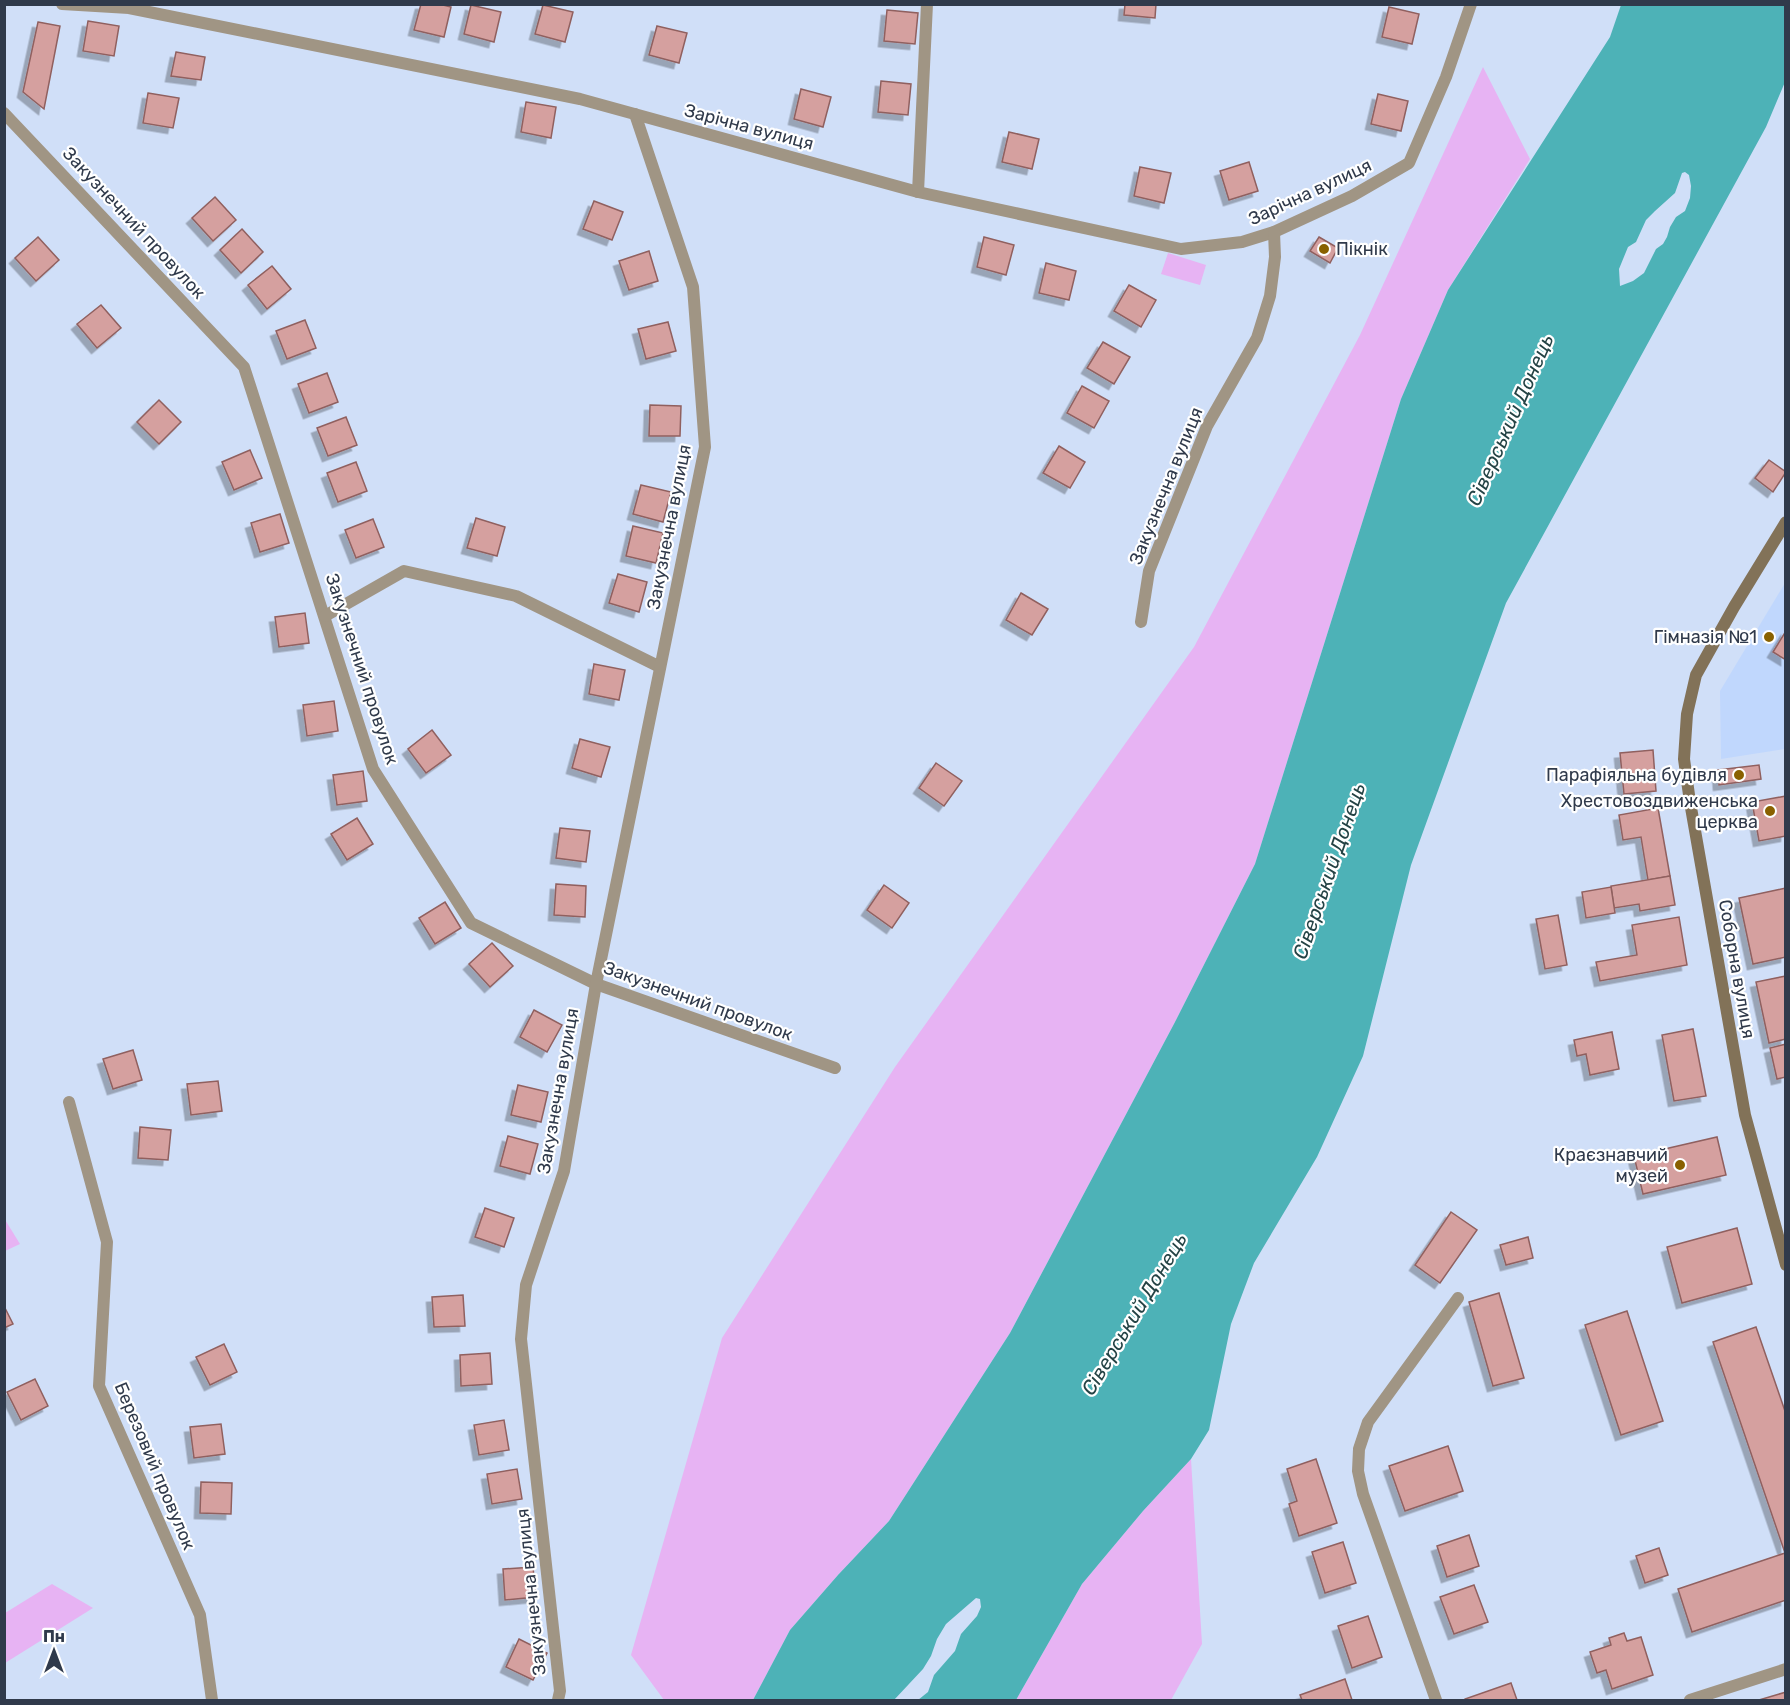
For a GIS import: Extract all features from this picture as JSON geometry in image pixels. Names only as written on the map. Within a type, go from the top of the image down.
[{"type":"street","name":"Зарічна вулиця","points":[[62,4],[130,6],[580,99],[918,192],[1181,249],[1242,242],[1274,231],[1352,196],[1409,163],[1446,77],[1471,4]]},
{"type":"street","points":[[918,192],[927,4]]},
{"type":"street","name":"Закузнечний провулок","points":[[4,113],[244,367],[373,769],[471,923],[596,984],[835,1068]]},
{"type":"street","name":"Закузнечна вулиця","points":[[558,1701],[560,1691],[521,1339],[526,1285],[564,1172],[596,984],[705,447],[693,287],[635,114]]},
{"type":"street","name":"Закузнечна вулиця","points":[[1141,622],[1149,571],[1207,426],[1257,338],[1270,296],[1275,257],[1274,231]]},
{"type":"street","name":"Соборна вулиця","points":[[1785,522],[1696,675],[1687,714],[1684,759],[1745,1115],[1785,1265]]},
{"type":"street","points":[[325,616],[404,571],[516,596],[660,667]]},
{"type":"street","name":"Березовий провулок","points":[[69,1102],[107,1242],[99,1386],[200,1615],[212,1701]]},
{"type":"street","points":[[1436,1701],[1363,1494],[1358,1471],[1359,1449],[1368,1422],[1458,1298]]},
{"type":"street","points":[[1690,1701],[1785,1669]]},
{"type":"shaded area","points":[[1483,67],[1530,159],[1448,290],[1401,399],[1255,864],[1175,1022],[1010,1333],[889,1521],[790,1630],[753,1700],[664,1700],[631,1655],[722,1338],[895,1067],[1194,647],[1360,335]]},
{"type":"shaded area","points":[[1168,253],[1206,265],[1200,285],[1161,274]]},
{"type":"shaded area","name":"Гімназія №1","points":[[1785,583],[1785,749],[1721,759],[1720,691]]},
{"type":"shaded area","points":[[4,1218],[20,1244],[5,1251],[4,1251]]},
{"type":"shaded area","points":[[1191,1459],[1202,1644],[1171,1700],[1016,1700],[1082,1584],[1143,1511]]},
{"type":"shaded area","points":[[52,1584],[93,1608],[5,1663],[5,1613]]},
{"type":"water","name":"Сіверський Донець","points":[[1621,5],[1785,5],[1785,82],[1766,127],[1506,603],[1411,865],[1363,1056],[1317,1157],[1254,1263],[1231,1324],[1209,1430],[1191,1459],[1143,1511],[1082,1584],[1016,1700],[918,1700],[928,1692],[934,1675],[955,1651],[961,1634],[977,1616],[981,1607],[980,1599],[976,1598],[946,1624],[923,1669],[894,1700],[753,1700],[790,1630],[889,1521],[1010,1333],[1175,1022],[1255,864],[1401,399],[1448,290],[1610,37]],"holes":[[[1682,173],[1689,175],[1690,198],[1685,211],[1676,217],[1667,237],[1656,249],[1644,273],[1620,286],[1619,269],[1628,247],[1636,242],[1646,220],[1675,193]]]},
{"type":"building","points":[[421,4],[451,7],[444,37],[414,30]]},
{"type":"building","points":[[1125,4],[1156,4],[1155,18],[1124,15]]},
{"type":"building","points":[[471,5],[501,12],[494,42],[464,34]]},
{"type":"building","points":[[543,5],[573,12],[565,42],[535,34]]},
{"type":"building","points":[[1389,7],[1419,14],[1412,44],[1382,37]]},
{"type":"building","points":[[887,10],[918,13],[915,44],[884,41]]},
{"type":"building","points":[[88,21],[119,26],[114,56],[83,51]]},
{"type":"building","points":[[38,22],[60,26],[44,109],[23,92]]},
{"type":"building","points":[[657,26],[687,33],[679,63],[649,55]]},
{"type":"building","points":[[176,52],[205,57],[201,80],[171,76]]},
{"type":"building","points":[[881,81],[911,84],[908,115],[878,112]]},
{"type":"building","points":[[801,89],[831,97],[823,127],[794,119]]},
{"type":"building","points":[[148,93],[179,98],[173,128],[143,123]]},
{"type":"building","points":[[1378,94],[1408,101],[1401,131],[1371,124]]},
{"type":"building","points":[[526,102],[556,107],[551,138],[521,132]]},
{"type":"building","points":[[1009,132],[1039,139],[1032,169],[1002,162]]},
{"type":"building","points":[[1249,162],[1258,191],[1229,200],[1220,171]]},
{"type":"building","points":[[1140,167],[1171,173],[1164,203],[1134,196]]},
{"type":"building","points":[[215,197],[236,220],[213,241],[192,218]]},
{"type":"building","points":[[594,201],[623,212],[612,240],[583,229]]},
{"type":"building","points":[[242,229],[263,252],[241,273],[220,250]]},
{"type":"building","points":[[38,237],[59,260],[36,281],[15,258]]},
{"type":"building","points":[[984,237],[1014,245],[1006,275],[977,267]]},
{"type":"building","name":"Пікнік","points":[[1319,237],[1338,248],[1330,263],[1310,251]]},
{"type":"building","points":[[649,251],[658,281],[629,290],[619,261]]},
{"type":"building","points":[[1046,263],[1076,271],[1069,300],[1039,293]]},
{"type":"building","points":[[272,266],[291,289],[267,309],[248,285]]},
{"type":"building","points":[[1129,285],[1156,300],[1141,327],[1114,311]]},
{"type":"building","points":[[101,305],[121,328],[97,348],[77,324]]},
{"type":"building","points":[[305,320],[316,348],[287,359],[276,331]]},
{"type":"building","points":[[668,322],[676,351],[646,359],[638,329]]},
{"type":"building","points":[[1103,342],[1130,357],[1114,384],[1087,368]]},
{"type":"building","points":[[327,373],[338,402],[309,413],[298,384]]},
{"type":"building","points":[[1082,386],[1109,401],[1094,428],[1067,413]]},
{"type":"building","points":[[159,400],[181,422],[159,444],[137,422]]},
{"type":"building","points":[[650,405],[681,406],[680,436],[649,436]]},
{"type":"building","points":[[346,417],[357,445],[328,456],[317,428]]},
{"type":"building","points":[[1059,446],[1085,462],[1070,488],[1043,473]]},
{"type":"building","points":[[250,450],[262,478],[234,490],[222,462]]},
{"type":"building","points":[[1769,460],[1786,472],[1773,492],[1755,478]]},
{"type":"building","points":[[356,462],[367,491],[338,502],[327,473]]},
{"type":"building","points":[[641,485],[671,492],[663,522],[633,514]]},
{"type":"building","points":[[280,514],[289,543],[260,552],[251,523]]},
{"type":"building","points":[[476,518],[505,527],[497,556],[467,548]]},
{"type":"building","points":[[373,519],[384,547],[356,558],[345,530]]},
{"type":"building","points":[[633,526],[663,533],[656,563],[626,556]]},
{"type":"building","points":[[618,574],[647,582],[639,612],[609,603]]},
{"type":"building","points":[[1021,593],[1048,609],[1032,635],[1006,620]]},
{"type":"building","points":[[305,613],[309,643],[279,647],[275,617]]},
{"type":"building","points":[[1786,631],[1786,660],[1773,652]]},
{"type":"building","points":[[594,664],[625,670],[619,700],[589,694]]},
{"type":"building","points":[[334,701],[338,731],[307,736],[303,705]]},
{"type":"building","points":[[432,730],[451,755],[426,773],[408,749]]},
{"type":"building","points":[[580,739],[610,747],[601,777],[572,768]]},
{"type":"building","points":[[1653,750],[1656,791],[1624,794],[1620,753]]},
{"type":"building","points":[[936,763],[962,781],[944,806],[919,788]]},
{"type":"building","name":"Парафіяльна будівля","points":[[1759,765],[1761,779],[1719,785],[1718,770]]},
{"type":"building","points":[[363,771],[367,801],[337,805],[333,775]]},
{"type":"building","name":"Хрестовоздвиженська церква","points":[[1786,796],[1786,836],[1759,841],[1752,802]]},
{"type":"building","points":[[1658,808],[1670,876],[1648,880],[1641,837],[1623,840],[1619,815]]},
{"type":"building","points":[[357,818],[373,844],[347,860],[331,834]]},
{"type":"building","points":[[560,828],[590,831],[586,862],[556,858]]},
{"type":"building","points":[[1670,876],[1675,905],[1640,911],[1639,904],[1614,908],[1611,886]]},
{"type":"building","points":[[556,884],[586,886],[585,917],[554,915]]},
{"type":"building","points":[[884,885],[909,903],[892,928],[867,910]]},
{"type":"building","points":[[1611,887],[1615,913],[1586,918],[1582,892]]},
{"type":"building","points":[[1786,888],[1786,957],[1753,964],[1739,898]]},
{"type":"building","points":[[445,902],[461,928],[435,944],[419,918]]},
{"type":"building","points":[[1558,915],[1567,965],[1545,969],[1536,919]]},
{"type":"building","points":[[1679,917],[1687,965],[1600,981],[1596,962],[1637,955],[1632,925]]},
{"type":"building","points":[[492,943],[513,966],[490,987],[469,964]]},
{"type":"building","points":[[1786,976],[1786,1039],[1769,1043],[1756,982]]},
{"type":"building","points":[[534,1010],[562,1025],[547,1052],[520,1037]]},
{"type":"building","points":[[1693,1029],[1706,1096],[1674,1101],[1662,1035]]},
{"type":"building","points":[[1612,1032],[1619,1069],[1590,1075],[1586,1054],[1577,1056],[1574,1040]]},
{"type":"building","points":[[1786,1044],[1786,1077],[1777,1079],[1770,1048]]},
{"type":"building","points":[[133,1050],[142,1080],[113,1089],[103,1059]]},
{"type":"building","points":[[218,1081],[222,1111],[191,1115],[187,1084]]},
{"type":"building","points":[[518,1085],[548,1092],[541,1122],[511,1115]]},
{"type":"building","points":[[140,1127],[171,1130],[168,1160],[138,1158]]},
{"type":"building","points":[[508,1136],[538,1144],[530,1174],[500,1166]]},
{"type":"building","name":"Краєзнавчий музей","points":[[1717,1137],[1726,1175],[1643,1194],[1634,1156]]},
{"type":"building","points":[[485,1208],[514,1218],[504,1247],[475,1237]]},
{"type":"building","points":[[1451,1212],[1477,1230],[1440,1283],[1415,1265]]},
{"type":"building","points":[[1737,1228],[1752,1284],[1682,1303],[1667,1247]]},
{"type":"building","points":[[1528,1237],[1533,1258],[1506,1265],[1500,1245]]},
{"type":"building","points":[[1499,1293],[1524,1378],[1493,1386],[1469,1302]]},
{"type":"building","points":[[463,1295],[465,1326],[434,1327],[432,1297]]},
{"type":"building","points":[[4,1306],[13,1324],[4,1328]]},
{"type":"building","points":[[1627,1311],[1663,1421],[1621,1435],[1585,1325]]},
{"type":"building","points":[[1756,1327],[1786,1414],[1786,1600],[1692,1632],[1678,1589],[1785,1553],[1713,1342]]},
{"type":"building","points":[[224,1344],[237,1372],[210,1385],[196,1357]]},
{"type":"building","points":[[490,1353],[492,1384],[461,1386],[460,1355]]},
{"type":"building","points":[[35,1379],[48,1406],[21,1420],[7,1392]]},
{"type":"building","points":[[504,1420],[509,1450],[479,1455],[474,1425]]},
{"type":"building","points":[[221,1424],[225,1454],[194,1458],[190,1427]]},
{"type":"building","points":[[1448,1446],[1463,1491],[1405,1511],[1389,1466]]},
{"type":"building","points":[[1316,1459],[1337,1523],[1299,1536],[1289,1504],[1297,1501],[1287,1469]]},
{"type":"building","points":[[517,1469],[522,1499],[492,1504],[487,1474]]},
{"type":"building","points":[[201,1482],[232,1483],[231,1514],[200,1513]]},
{"type":"building","points":[[1469,1535],[1479,1566],[1447,1577],[1437,1546]]},
{"type":"building","points":[[1343,1542],[1356,1583],[1325,1593],[1312,1552]]},
{"type":"building","points":[[1659,1548],[1668,1575],[1645,1583],[1636,1556]]},
{"type":"building","points":[[533,1567],[536,1597],[505,1600],[503,1569]]},
{"type":"building","points":[[1474,1585],[1488,1622],[1454,1634],[1440,1597]]},
{"type":"building","points":[[1368,1616],[1382,1657],[1352,1668],[1338,1626]]},
{"type":"building","points":[[1624,1633],[1627,1641],[1641,1637],[1653,1675],[1612,1689],[1606,1670],[1597,1673],[1590,1652],[1611,1645],[1609,1638]]},
{"type":"building","points":[[519,1639],[547,1653],[533,1680],[506,1667]]},
{"type":"building","points":[[1345,1679],[1352,1700],[1302,1700],[1300,1695]]},
{"type":"building","points":[[1511,1683],[1517,1700],[1465,1700],[1465,1699]]},
{"type":"building","points":[[1786,1692],[1786,1700],[1759,1700]]},
{"type":"place","name":"Пікнік","points":[[1324,249]]},
{"type":"place","name":"Гімназія №1","points":[[1769,637]]},
{"type":"place","name":"Парафіяльна будівля","points":[[1739,775]]},
{"type":"place","name":"Хрестовоздвиженська церква","points":[[1770,811]]},
{"type":"place","name":"Краєзнавчий музей","points":[[1680,1165]]}]
